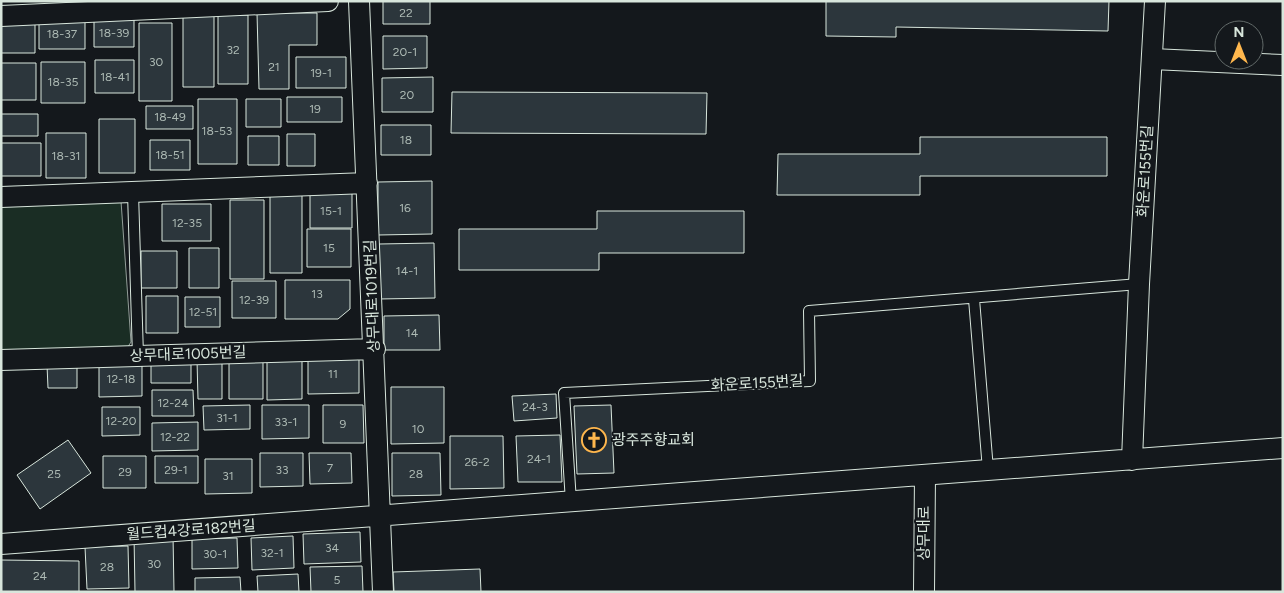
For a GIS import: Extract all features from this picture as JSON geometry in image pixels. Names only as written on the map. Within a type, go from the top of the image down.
[{"type":"street","points":[[1,16],[328,1]]},
{"type":"street","name":"상무대로1019번길","points":[[359,1],[375,349],[383,592]]},
{"type":"street","name":"화운로155번길","points":[[1132,460],[1139,284],[1155,1]]},
{"type":"street","points":[[1152,58],[1283,65]]},
{"type":"street","points":[[1,197],[367,183]]},
{"type":"street","name":"상무대로1005번길","points":[[1,360],[375,349]]},
{"type":"street","points":[[380,517],[1283,448]]},
{"type":"street","name":"상무대로","points":[[924,592],[925,475]]},
{"type":"street","name":"월드컵4강로182번길","points":[[1,544],[380,517]]},
{"type":"lane","points":[[133,193],[138,356]]},
{"type":"lane","name":"화운로155번길","points":[[571,502],[564,393],[810,381],[809,311],[1139,284]]},
{"type":"lane","points":[[974,299],[988,470]]},
{"type":"green space","points":[[121,201],[131,342],[124,353],[1,355],[1,206]]},
{"type":"building","points":[[383,1],[430,1],[430,24],[383,24]]},
{"type":"building","points":[[826,1],[1109,1],[1108,31],[896,27],[896,37],[826,36]]},
{"type":"building","points":[[257,13],[317,13],[317,45],[289,45],[289,89],[259,89]]},
{"type":"building","points":[[183,15],[214,15],[214,87],[183,87]]},
{"type":"building","points":[[218,15],[248,15],[248,84],[218,84]]},
{"type":"building","points":[[94,18],[134,18],[134,47],[94,47]]},
{"type":"building","points":[[39,19],[85,19],[85,49],[39,49]]},
{"type":"building","points":[[1,23],[35,23],[35,53],[1,53]]},
{"type":"building","points":[[139,23],[172,23],[172,101],[139,101]]},
{"type":"building","points":[[383,36],[427,36],[427,68],[383,69]]},
{"type":"building","points":[[296,57],[346,57],[346,88],[296,88]]},
{"type":"building","points":[[95,60],[134,60],[134,93],[95,93]]},
{"type":"building","points":[[41,62],[85,62],[85,103],[41,103]]},
{"type":"building","points":[[1,63],[36,63],[36,100],[1,100]]},
{"type":"building","points":[[433,77],[433,112],[382,112],[382,78]]},
{"type":"building","points":[[452,92],[707,93],[706,134],[451,133]]},
{"type":"building","points":[[287,97],[342,97],[342,122],[287,122]]},
{"type":"building","points":[[198,99],[237,99],[237,164],[198,164]]},
{"type":"building","points":[[246,99],[281,99],[281,127],[246,127]]},
{"type":"building","points":[[146,106],[193,106],[193,129],[146,129]]},
{"type":"building","points":[[1,114],[38,114],[38,136],[1,136]]},
{"type":"building","points":[[99,119],[135,119],[135,173],[99,173]]},
{"type":"building","points":[[381,125],[431,125],[431,155],[381,155]]},
{"type":"building","points":[[46,133],[86,133],[86,178],[46,178]]},
{"type":"building","points":[[287,134],[315,134],[315,166],[287,166]]},
{"type":"building","points":[[248,136],[279,136],[279,165],[248,165]]},
{"type":"building","points":[[920,137],[1107,137],[1107,176],[920,176],[920,195],[777,195],[778,154],[920,154]]},
{"type":"building","points":[[150,140],[190,140],[190,170],[150,170]]},
{"type":"building","points":[[1,143],[41,143],[41,176],[1,176]]},
{"type":"building","points":[[432,181],[432,234],[378,235],[378,182]]},
{"type":"building","points":[[310,193],[352,193],[352,228],[310,228]]},
{"type":"building","points":[[270,195],[302,195],[302,273],[270,273]]},
{"type":"building","points":[[230,200],[264,200],[264,279],[230,279]]},
{"type":"building","points":[[162,204],[211,204],[211,241],[162,241]]},
{"type":"building","points":[[597,211],[744,211],[744,253],[599,253],[599,270],[459,270],[459,229],[597,229]]},
{"type":"building","points":[[307,229],[351,229],[351,267],[307,267]]},
{"type":"building","points":[[434,243],[435,298],[379,299],[379,244]]},
{"type":"building","points":[[189,248],[219,248],[219,288],[189,288]]},
{"type":"building","points":[[141,251],[177,251],[177,288],[141,288]]},
{"type":"building","points":[[285,280],[350,280],[350,309],[338,319],[285,319]]},
{"type":"building","points":[[232,281],[276,281],[276,318],[232,318]]},
{"type":"building","points":[[146,296],[178,296],[178,333],[146,333]]},
{"type":"building","points":[[185,297],[220,297],[220,327],[185,327]]},
{"type":"building","points":[[439,315],[440,350],[384,350],[384,316]]},
{"type":"building","points":[[308,355],[359,355],[359,393],[308,394]]},
{"type":"building","points":[[263,358],[263,399],[229,399],[229,359]]},
{"type":"building","points":[[267,358],[302,358],[302,399],[267,400]]},
{"type":"building","points":[[151,359],[191,359],[191,383],[151,383]]},
{"type":"building","points":[[222,359],[222,399],[198,399],[197,360]]},
{"type":"building","points":[[99,362],[142,362],[142,396],[99,397]]},
{"type":"building","points":[[47,365],[77,365],[77,388],[48,388]]},
{"type":"building","points":[[391,387],[444,387],[444,443],[391,444]]},
{"type":"building","points":[[152,390],[193,390],[194,416],[152,416]]},
{"type":"building","points":[[556,394],[557,418],[514,421],[512,396]]},
{"type":"building","points":[[250,405],[250,429],[204,430],[203,406]]},
{"type":"building","points":[[262,405],[309,405],[309,438],[262,439]]},
{"type":"building","points":[[323,405],[363,405],[364,443],[323,443]]},
{"type":"building","name":"광주주향교회","points":[[611,405],[614,473],[577,474],[574,406]]},
{"type":"building","points":[[102,407],[140,407],[140,435],[102,436]]},
{"type":"building","points":[[198,422],[198,450],[152,451],[152,423]]},
{"type":"building","points":[[560,435],[562,482],[518,482],[516,436]]},
{"type":"building","points":[[450,436],[503,436],[504,488],[450,489]]},
{"type":"building","points":[[68,440],[91,473],[40,509],[17,475]]},
{"type":"building","points":[[260,453],[303,453],[303,486],[260,487]]},
{"type":"building","points":[[309,453],[351,453],[352,483],[310,484]]},
{"type":"building","points":[[392,453],[440,453],[441,495],[392,496]]},
{"type":"building","points":[[103,456],[146,456],[146,488],[103,488]]},
{"type":"building","points":[[155,456],[198,456],[198,483],[155,483]]},
{"type":"building","points":[[205,459],[252,459],[252,493],[205,494]]},
{"type":"building","points":[[360,532],[361,562],[304,564],[303,534]]},
{"type":"building","points":[[173,535],[174,592],[135,592],[134,536]]},
{"type":"building","points":[[293,536],[294,568],[252,570],[251,538]]},
{"type":"building","points":[[237,538],[238,568],[192,569],[192,539]]},
{"type":"building","points":[[128,546],[129,588],[87,589],[85,547]]},
{"type":"building","points":[[1,560],[79,561],[79,592],[1,592]]},
{"type":"building","points":[[362,566],[363,592],[311,592],[310,567]]},
{"type":"building","points":[[480,569],[481,592],[394,592],[393,572]]},
{"type":"building","points":[[298,574],[299,592],[258,592],[257,576]]},
{"type":"building","points":[[240,577],[241,592],[195,592],[195,578]]},
{"type":"place","name":"광주주향교회","points":[[594,440]]}]
